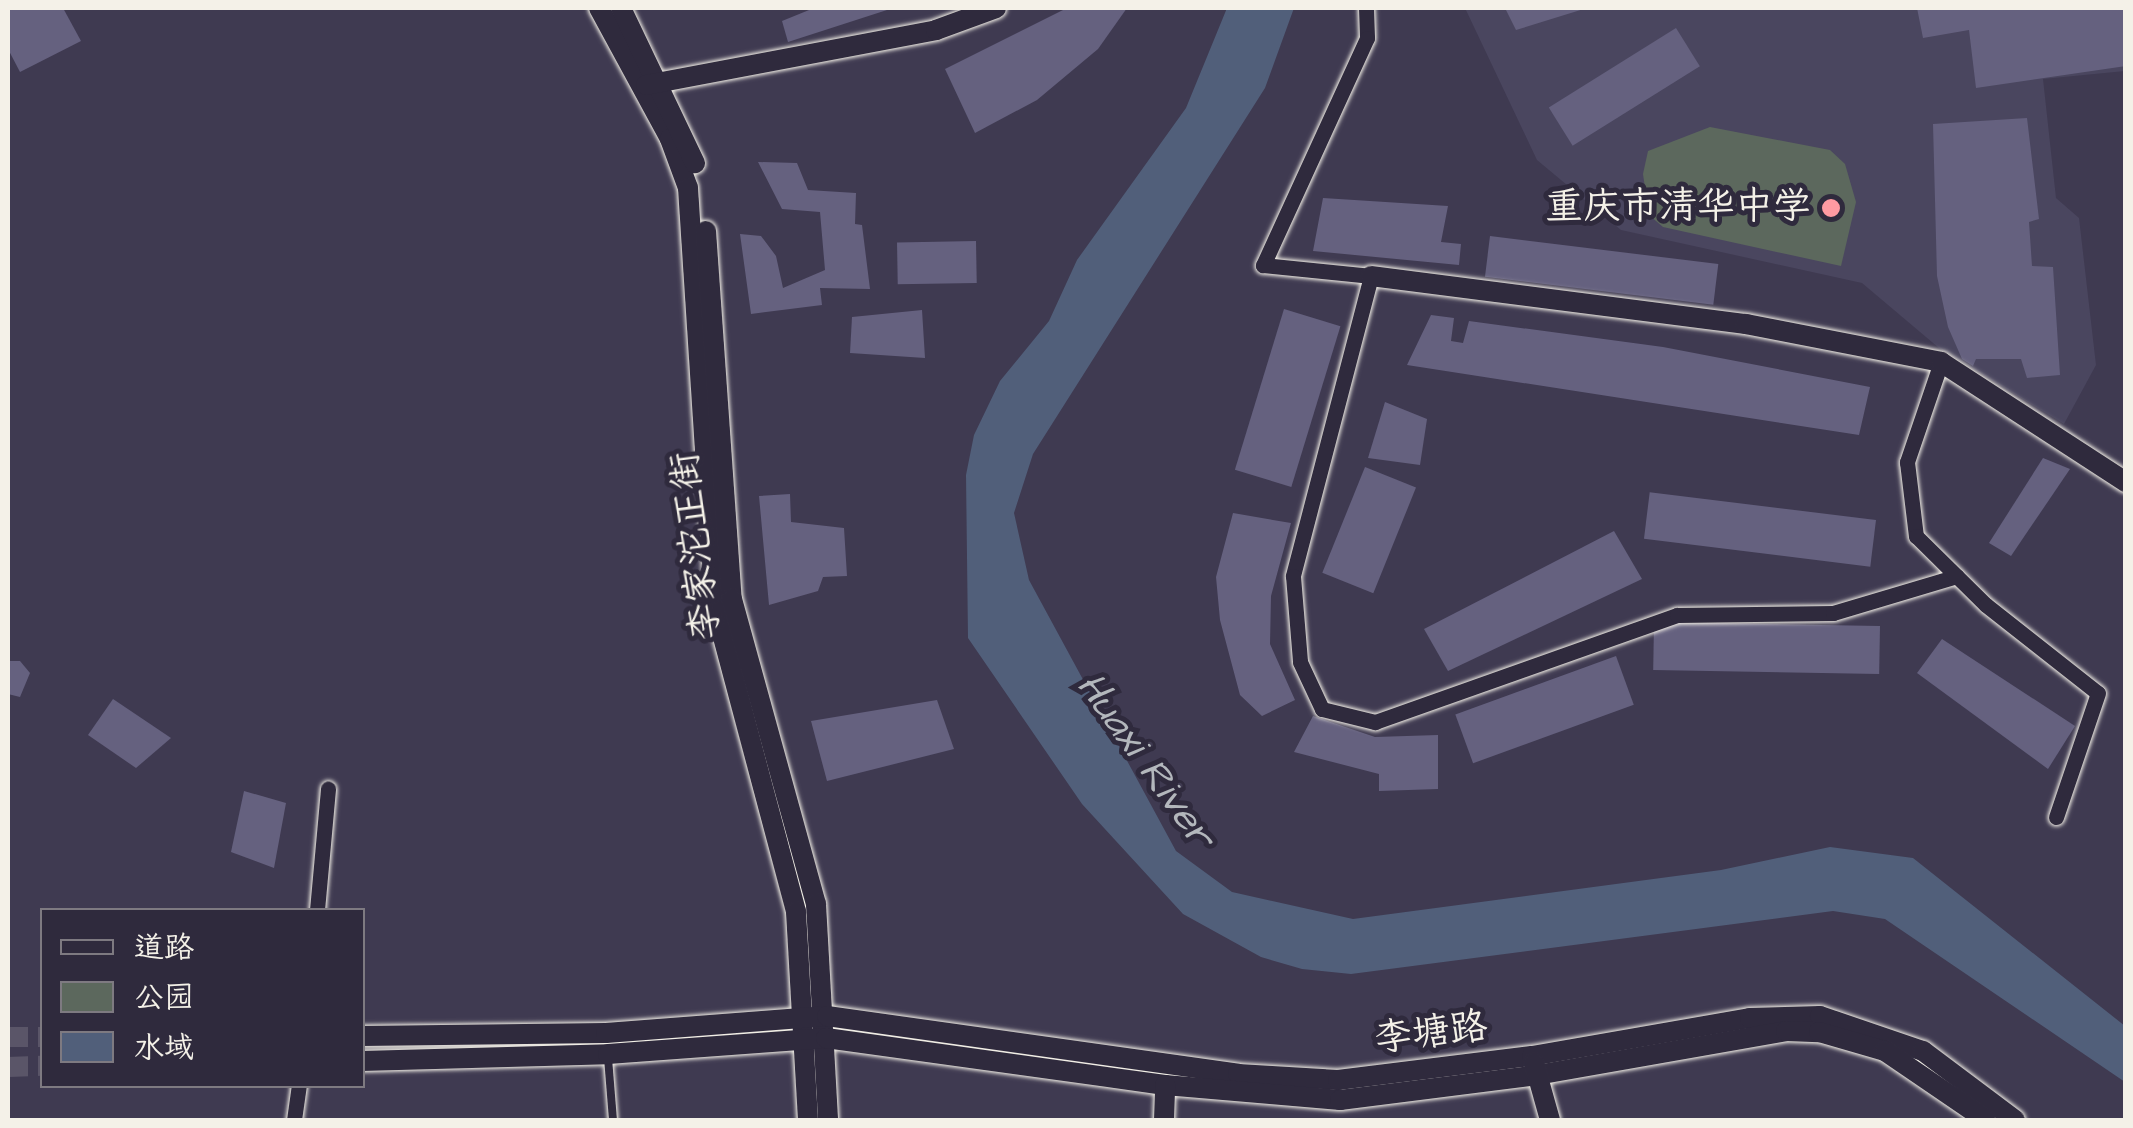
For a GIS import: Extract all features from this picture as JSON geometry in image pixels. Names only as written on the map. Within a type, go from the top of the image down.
[{"type":"main road","points":[[600,8],[648,85]]},
{"type":"main road","points":[[621,8],[648,85]]},
{"type":"main road","points":[[648,85],[936,30],[996,8]]},
{"type":"main road","name":"李家沱正街","points":[[648,85],[701,184],[732,599],[816,904],[816,1028],[808,1120]]},
{"type":"main road","points":[[1372,276],[1746,324],[1941,362],[2126,482]]},
{"type":"main road","name":"李塘路","points":[[816,1028],[1293,1079],[1535,1065],[1750,1018],[1820,1016],[1923,1052],[2015,1120]]},
{"type":"main road","points":[[365,1036],[816,1028]]},
{"type":"main road","points":[[365,1061],[608,1054],[816,1028]]},
{"type":"main road","name":"李家沱正街","points":[[816,1028],[828,1120]]},
{"type":"main road","name":"李塘路","points":[[816,1028],[1165,1086],[1340,1100],[1535,1065],[1754,1034],[1819,1032],[1914,1066],[1986,1120]]},
{"type":"main road","points":[[1535,1065],[1550,1120]]},
{"type":"main road","points":[[1164,1120],[1165,1086]]},
{"type":"street","points":[[1366,8],[1367,38],[1262,266],[1372,276],[1293,576],[1300,662],[1322,709],[1375,722],[1678,615],[1833,612],[1957,576]]},
{"type":"street","points":[[1941,362],[1907,462],[1916,536],[1957,576],[2098,693],[2056,817]]},
{"type":"street","points":[[317,908],[328,788]]},
{"type":"street","points":[[294,1120],[299,1088]]},
{"type":"lane","points":[[608,1054],[613,1120]]},
{"type":"shaded area","name":"重庆市清华中学","points":[[1465,8],[2125,8],[2125,71],[2043,79],[2056,198],[2079,218],[2096,365],[2064,424],[1939,348],[1862,283],[1621,230],[1537,160]]},
{"type":"green space","points":[[1710,127],[1830,150],[1845,164],[1856,202],[1841,266],[1663,227],[1649,215],[1643,174],[1648,151]]},
{"type":"water","points":[[1227,8],[1294,8],[1265,88],[1033,454],[1014,513],[1029,580],[1176,851],[1232,892],[1353,919],[1721,870],[1830,847],[1913,858],[2125,1026],[2125,1082],[1885,919],[1833,911],[1351,974],[1302,969],[1261,957],[1183,914],[1082,804],[968,638],[966,475],[974,435],[1000,381],[1049,321],[1077,260],[1186,108]]},
{"type":"building","points":[[8,8],[63,8],[81,41],[20,72],[8,49]]},
{"type":"building","points":[[814,8],[887,10],[788,42],[782,21]]},
{"type":"building","points":[[1067,8],[1127,8],[1098,49],[1037,100],[975,133],[945,69]]},
{"type":"building","points":[[1505,8],[1587,8],[1516,30]]},
{"type":"building","points":[[1917,8],[2126,8],[2126,66],[1976,88],[1969,30],[1923,38]]},
{"type":"building","points":[[1676,28],[1700,66],[1573,146],[1549,107]]},
{"type":"building","points":[[2027,118],[2039,219],[2029,222],[2032,266],[2053,267],[2060,375],[2027,378],[2021,359],[1976,359],[1973,366],[1962,359],[1948,327],[1937,276],[1933,124]]},
{"type":"building","points":[[758,162],[797,163],[808,190],[856,193],[855,224],[862,225],[870,289],[820,288],[822,305],[751,314],[740,234],[761,236],[776,256],[783,288],[825,270],[820,212],[782,209]]},
{"type":"building","points":[[1323,198],[1448,206],[1441,242],[1461,244],[1459,265],[1313,251]]},
{"type":"building","points":[[1490,236],[1718,264],[1713,305],[1485,277]]},
{"type":"building","points":[[976,241],[977,283],[898,284],[897,242]]},
{"type":"building","points":[[1284,309],[1340,326],[1291,487],[1235,470]]},
{"type":"building","points":[[922,310],[925,358],[850,353],[852,317]]},
{"type":"building","points":[[1431,315],[1454,318],[1451,341],[1463,343],[1469,321],[1663,347],[1870,387],[1859,435],[1407,365]]},
{"type":"building","points":[[1385,402],[1427,419],[1420,465],[1368,458]]},
{"type":"building","points":[[2043,458],[2070,469],[2011,556],[1989,543]]},
{"type":"building","points":[[1365,467],[1416,488],[1373,593],[1322,573]]},
{"type":"building","points":[[1650,492],[1876,520],[1870,567],[1644,539]]},
{"type":"building","points":[[790,494],[791,522],[844,528],[847,576],[823,577],[818,591],[769,605],[759,496]]},
{"type":"building","points":[[1233,513],[1291,523],[1271,596],[1270,644],[1295,700],[1262,716],[1240,695],[1220,620],[1216,577]]},
{"type":"building","points":[[1614,531],[1642,579],[1448,671],[1424,629]]},
{"type":"building","points":[[1654,622],[1880,626],[1879,674],[1653,670]]},
{"type":"building","points":[[1942,639],[2075,726],[2048,769],[1917,673]]},
{"type":"building","points":[[1616,656],[1634,705],[1473,763],[1455,714]]},
{"type":"building","points":[[8,661],[20,661],[30,673],[20,697],[8,694]]},
{"type":"building","points":[[113,699],[171,738],[136,768],[88,735]]},
{"type":"building","points":[[937,700],[954,749],[827,781],[811,721]]},
{"type":"building","points":[[1313,716],[1375,737],[1438,735],[1438,789],[1379,791],[1379,774],[1294,752]]},
{"type":"building","points":[[244,791],[286,803],[274,868],[231,852]]},
{"type":"tunnel","points":[[8,1037],[40,1037]]},
{"type":"tunnel","points":[[8,1067],[40,1066]]},
{"type":"place","name":"重庆市清华中学","points":[[1831,208]]},
{"type":"water label","name":"Huaxi River","points":[[1145,761]]}]
